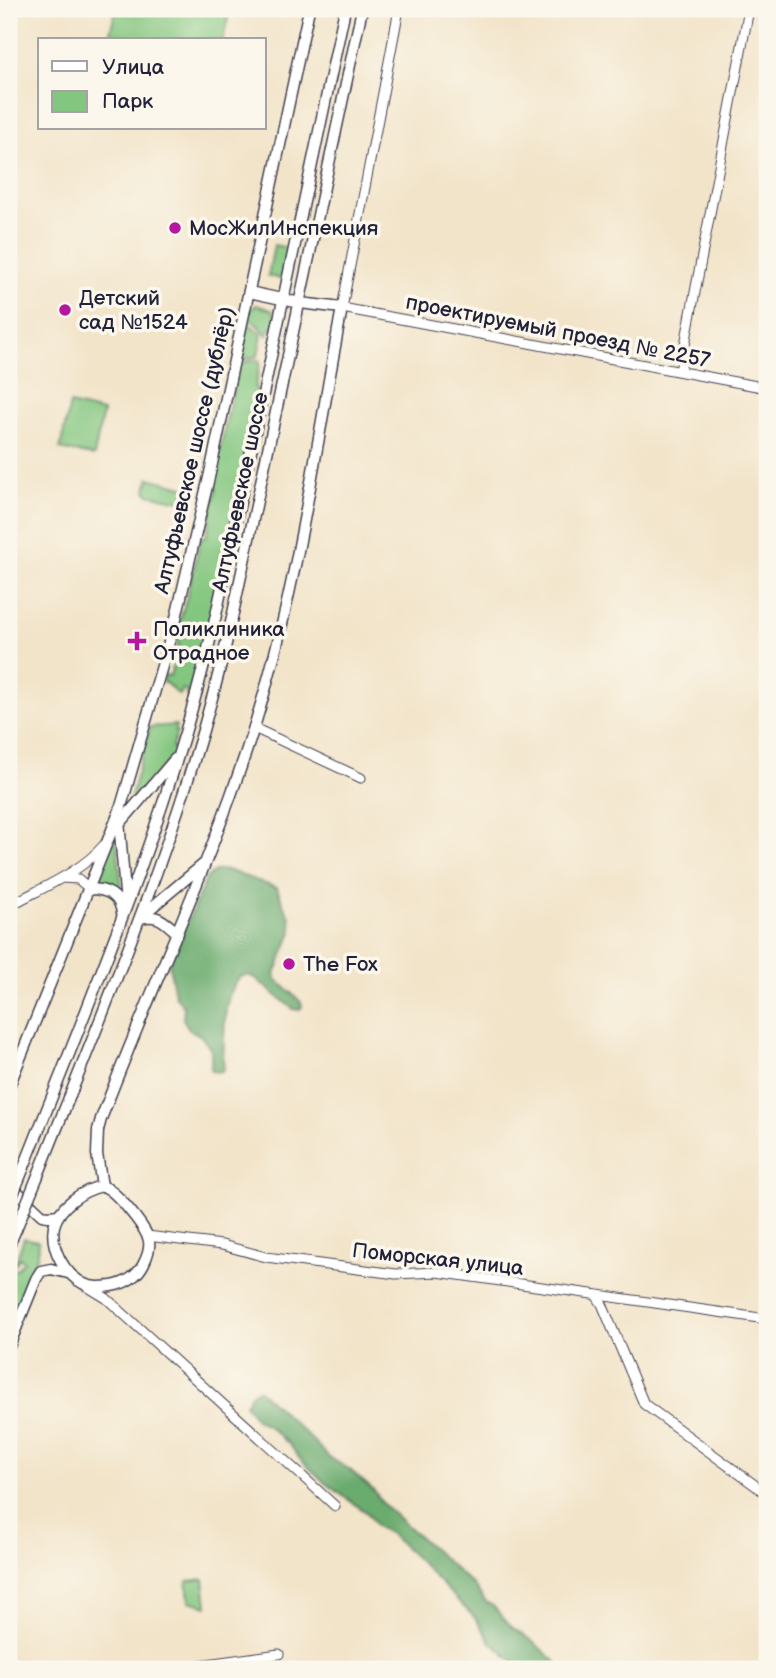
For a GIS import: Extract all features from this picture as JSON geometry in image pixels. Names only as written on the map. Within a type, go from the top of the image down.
[{"type":"main road","name":"Алтуфьевское шоссе (дублёр)","points":[[9,1086],[120,810],[184,588],[309,9]]},
{"type":"main road","name":"Алтуфьевское шоссе","points":[[9,1204],[158,823],[210,644],[345,9]]},
{"type":"main road","name":"Алтуфьевское шоссе","points":[[11,1240],[141,918],[180,807],[220,667],[362,9]]},
{"type":"main road","points":[[102,1186],[97,1154],[101,1119],[207,861],[254,728],[279,640],[342,308],[299,303],[249,292]]},
{"type":"main road","points":[[107,841],[179,754]]},
{"type":"main road","points":[[120,810],[126,893],[123,918]]},
{"type":"main road","points":[[141,918],[157,901],[207,861]]},
{"type":"main road","points":[[90,889],[107,891],[116,897],[121,905],[123,918]]},
{"type":"main road","points":[[141,918],[149,915],[159,918],[178,933]]},
{"type":"main road","points":[[9,1184],[42,1215],[59,1215]]},
{"type":"main road","points":[[9,1346],[41,1271],[51,1269],[68,1273],[85,1285],[104,1292],[130,1279],[141,1269],[148,1256],[147,1236],[115,1193],[108,1188],[94,1188],[72,1200],[59,1215],[54,1233],[56,1250],[68,1273]]},
{"type":"street","points":[[342,308],[399,9]]},
{"type":"street","points":[[680,371],[749,9]]},
{"type":"street","name":"проектируемый проезд № 2257","points":[[342,308],[767,388]]},
{"type":"street","points":[[254,728],[361,778]]},
{"type":"street","points":[[9,906],[95,856],[107,841]]},
{"type":"street","points":[[57,880],[74,878],[84,882],[90,889]]},
{"type":"street","name":"Поморская улица","points":[[147,1236],[222,1245],[266,1256],[396,1274],[437,1272],[767,1319]]},
{"type":"street","points":[[104,1292],[335,1506]]},
{"type":"street","points":[[596,1295],[644,1404],[767,1494]]},
{"type":"street","points":[[170,1669],[279,1654]]},
{"type":"green space","points":[[116,9],[230,9],[223,38],[134,38],[110,33]]},
{"type":"green space","points":[[274,245],[288,248],[281,279],[268,276]]},
{"type":"green space","points":[[256,305],[272,310],[276,317],[268,336],[253,321],[248,320],[251,309]]},
{"type":"green space","points":[[248,323],[262,335],[258,355],[239,360]]},
{"type":"green space","points":[[259,360],[255,389],[260,391],[197,679],[193,678],[188,697],[183,689],[180,695],[163,682],[165,675],[170,676],[179,643],[174,641],[201,537],[206,537],[217,487],[212,487],[239,363]]},
{"type":"green space","points":[[70,404],[103,412],[94,456],[60,449]]},
{"type":"green space","points":[[149,478],[187,488],[189,491],[186,502],[148,494],[146,490]]},
{"type":"green space","points":[[176,725],[177,732],[172,747],[176,749],[174,755],[129,803],[150,727]]},
{"type":"green space","points":[[114,836],[123,897],[111,888],[97,884]]},
{"type":"green space","points":[[227,870],[277,888],[290,916],[292,932],[275,974],[276,979],[302,1006],[300,1010],[293,1009],[255,978],[248,975],[240,977],[231,991],[226,1007],[224,1068],[221,1072],[211,1071],[211,1050],[201,1036],[189,1029],[183,1019],[184,1007],[175,996],[169,964],[207,877],[216,871]]},
{"type":"green space","points":[[24,1238],[38,1241],[39,1248],[27,1282],[30,1284],[9,1335],[9,1282],[11,1271],[24,1261],[20,1258],[14,1266]]},
{"type":"green space","points":[[258,1389],[330,1458],[349,1469],[374,1491],[383,1504],[474,1586],[510,1626],[564,1669],[525,1669],[491,1642],[475,1618],[414,1556],[390,1534],[376,1526],[367,1513],[325,1483],[299,1458],[290,1445],[256,1419],[245,1405],[251,1394]]},
{"type":"green space","points":[[204,1579],[207,1606],[189,1601],[187,1581]]},
{"type":"place","name":"МосЖилИнспекция","points":[[175,228]]},
{"type":"place","name":"Детский сад №1524","points":[[65,310]]},
{"type":"place","name":"Поликлиника Отрадное","points":[[137,641]]},
{"type":"place","name":"The Fox","points":[[289,964]]}]
